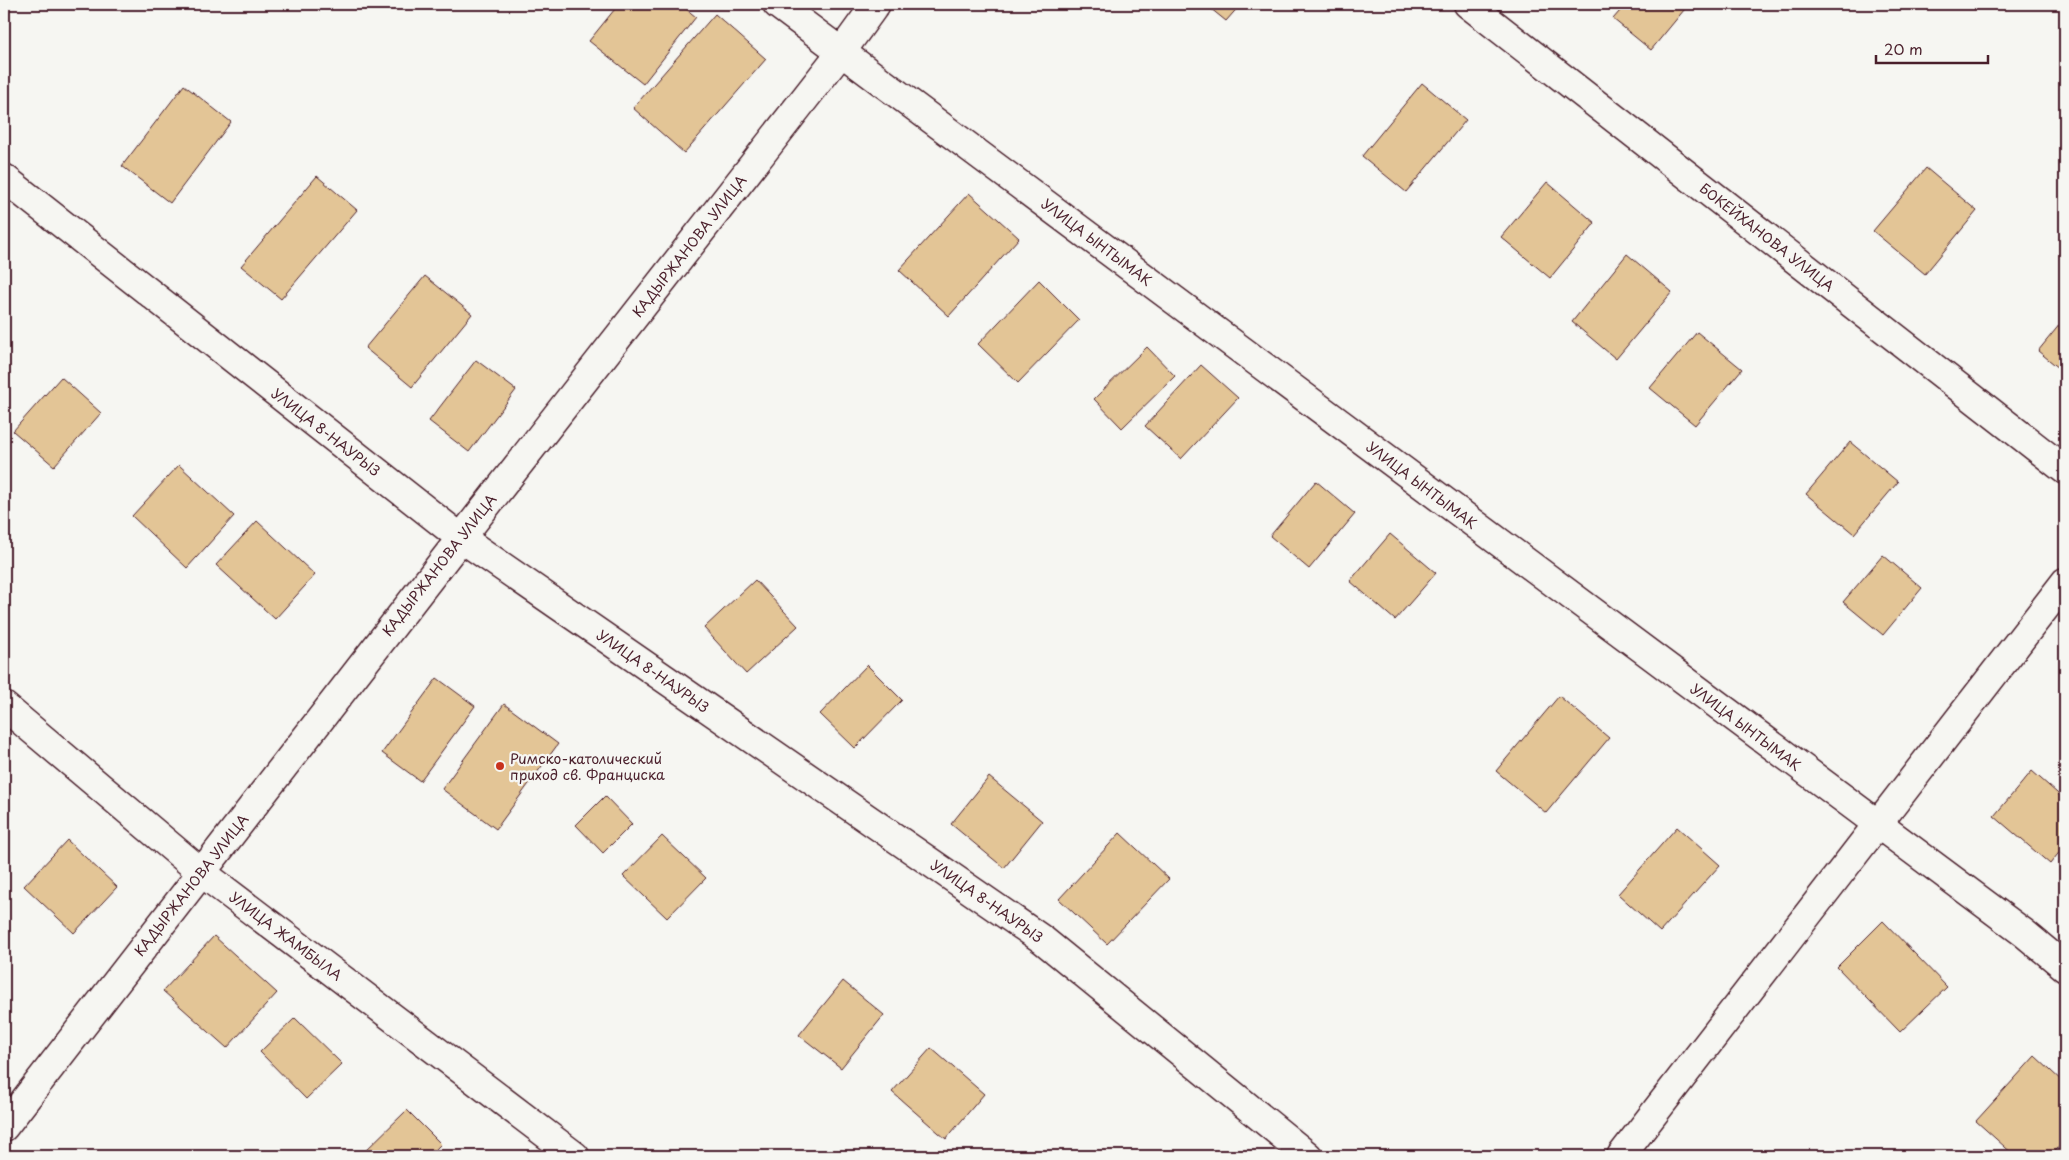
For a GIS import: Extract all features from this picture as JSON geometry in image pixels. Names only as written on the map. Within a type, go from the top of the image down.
[{"type":"street","name":"УЛИЦА ЫНТЫМАК","points":[[777,4],[2024,934],[2065,967]]},
{"type":"street","name":"КАДЫРЖАНОВА УЛИЦА","points":[[4,1127],[460,538],[842,51],[876,4]]},
{"type":"street","name":"БОКЕЙХАНОВА УЛИЦА","points":[[1468,4],[2065,470]]},
{"type":"street","name":"УЛИЦА 8-НАУРЫЗ","points":[[4,178],[460,538],[1043,940],[1308,1156]]},
{"type":"street","points":[[1621,1156],[2065,582]]},
{"type":"street","name":"УЛИЦА ЖАМБЫЛА","points":[[4,706],[201,872],[575,1156]]},
{"type":"building","points":[[619,4],[680,4],[696,17],[643,84],[589,41]]},
{"type":"building","points":[[1205,4],[1241,4],[1226,21]]},
{"type":"building","points":[[1626,4],[1689,4],[1651,50],[1613,19]]},
{"type":"building","points":[[715,14],[766,59],[684,153],[633,108]]},
{"type":"building","points":[[1422,83],[1466,120],[1406,192],[1362,156]]},
{"type":"building","points":[[184,85],[231,122],[170,203],[122,166]]},
{"type":"building","points":[[1926,168],[1977,211],[1925,274],[1873,231]]},
{"type":"building","points":[[317,176],[357,210],[281,299],[241,266]]},
{"type":"building","points":[[1547,182],[1595,223],[1550,278],[1501,237]]},
{"type":"building","points":[[969,193],[1019,238],[949,316],[899,270]]},
{"type":"building","points":[[1627,254],[1672,292],[1616,359],[1572,322]]},
{"type":"building","points":[[425,276],[472,314],[412,387],[365,348]]},
{"type":"building","points":[[1039,280],[1079,320],[1018,383],[978,344]]},
{"type":"building","points":[[2065,318],[2065,373],[2038,351]]},
{"type":"building","points":[[1697,332],[1742,369],[1695,425],[1650,388]]},
{"type":"building","points":[[1147,347],[1175,376],[1122,428],[1094,399]]},
{"type":"building","points":[[476,360],[516,390],[469,452],[429,421]]},
{"type":"building","points":[[1201,365],[1238,398],[1181,459],[1145,426]]},
{"type":"building","points":[[61,377],[101,413],[54,466],[13,431]]},
{"type":"building","points":[[1850,442],[1898,482],[1854,534],[1806,494]]},
{"type":"building","points":[[179,465],[234,516],[187,568],[132,516]]},
{"type":"building","points":[[1316,481],[1355,514],[1309,569],[1270,536]]},
{"type":"building","points":[[257,521],[315,575],[275,619],[216,565]]},
{"type":"building","points":[[1390,534],[1436,573],[1395,620],[1350,581]]},
{"type":"building","points":[[1883,555],[1922,588],[1883,635],[1843,602]]},
{"type":"building","points":[[755,580],[798,626],[746,674],[704,628]]},
{"type":"building","points":[[867,665],[902,700],[855,748],[820,714]]},
{"type":"building","points":[[437,678],[475,706],[420,781],[382,753]]},
{"type":"building","points":[[1559,696],[1609,738],[1546,813],[1496,771]]},
{"type":"building","name":"Римско-католический приход св. Франциска","points":[[504,704],[558,744],[496,829],[442,789]]},
{"type":"building","points":[[2032,771],[2065,800],[2065,845],[2050,864],[1994,816]]},
{"type":"building","points":[[989,777],[1042,821],[1004,868],[951,824]]},
{"type":"building","points":[[605,796],[632,824],[603,853],[576,825]]},
{"type":"building","points":[[1677,827],[1720,865],[1660,932],[1618,894]]},
{"type":"building","points":[[1120,833],[1169,879],[1107,944],[1059,899]]},
{"type":"building","points":[[662,836],[706,878],[667,918],[623,876]]},
{"type":"building","points":[[67,840],[117,887],[74,933],[24,886]]},
{"type":"building","points":[[1883,921],[1947,987],[1900,1032],[1837,967]]},
{"type":"building","points":[[214,936],[277,993],[227,1048],[163,991]]},
{"type":"building","points":[[843,981],[884,1015],[841,1068],[799,1035]]},
{"type":"building","points":[[295,1018],[342,1064],[306,1099],[260,1052]]},
{"type":"building","points":[[931,1048],[984,1094],[946,1139],[892,1092]]},
{"type":"building","points":[[2035,1056],[2065,1084],[2065,1140],[2051,1156],[2015,1156],[1976,1121]]},
{"type":"building","points":[[407,1110],[441,1144],[429,1156],[360,1156]]},
{"type":"place","name":"Римско-католический приход св. Франциска","points":[[500,766]]}]
